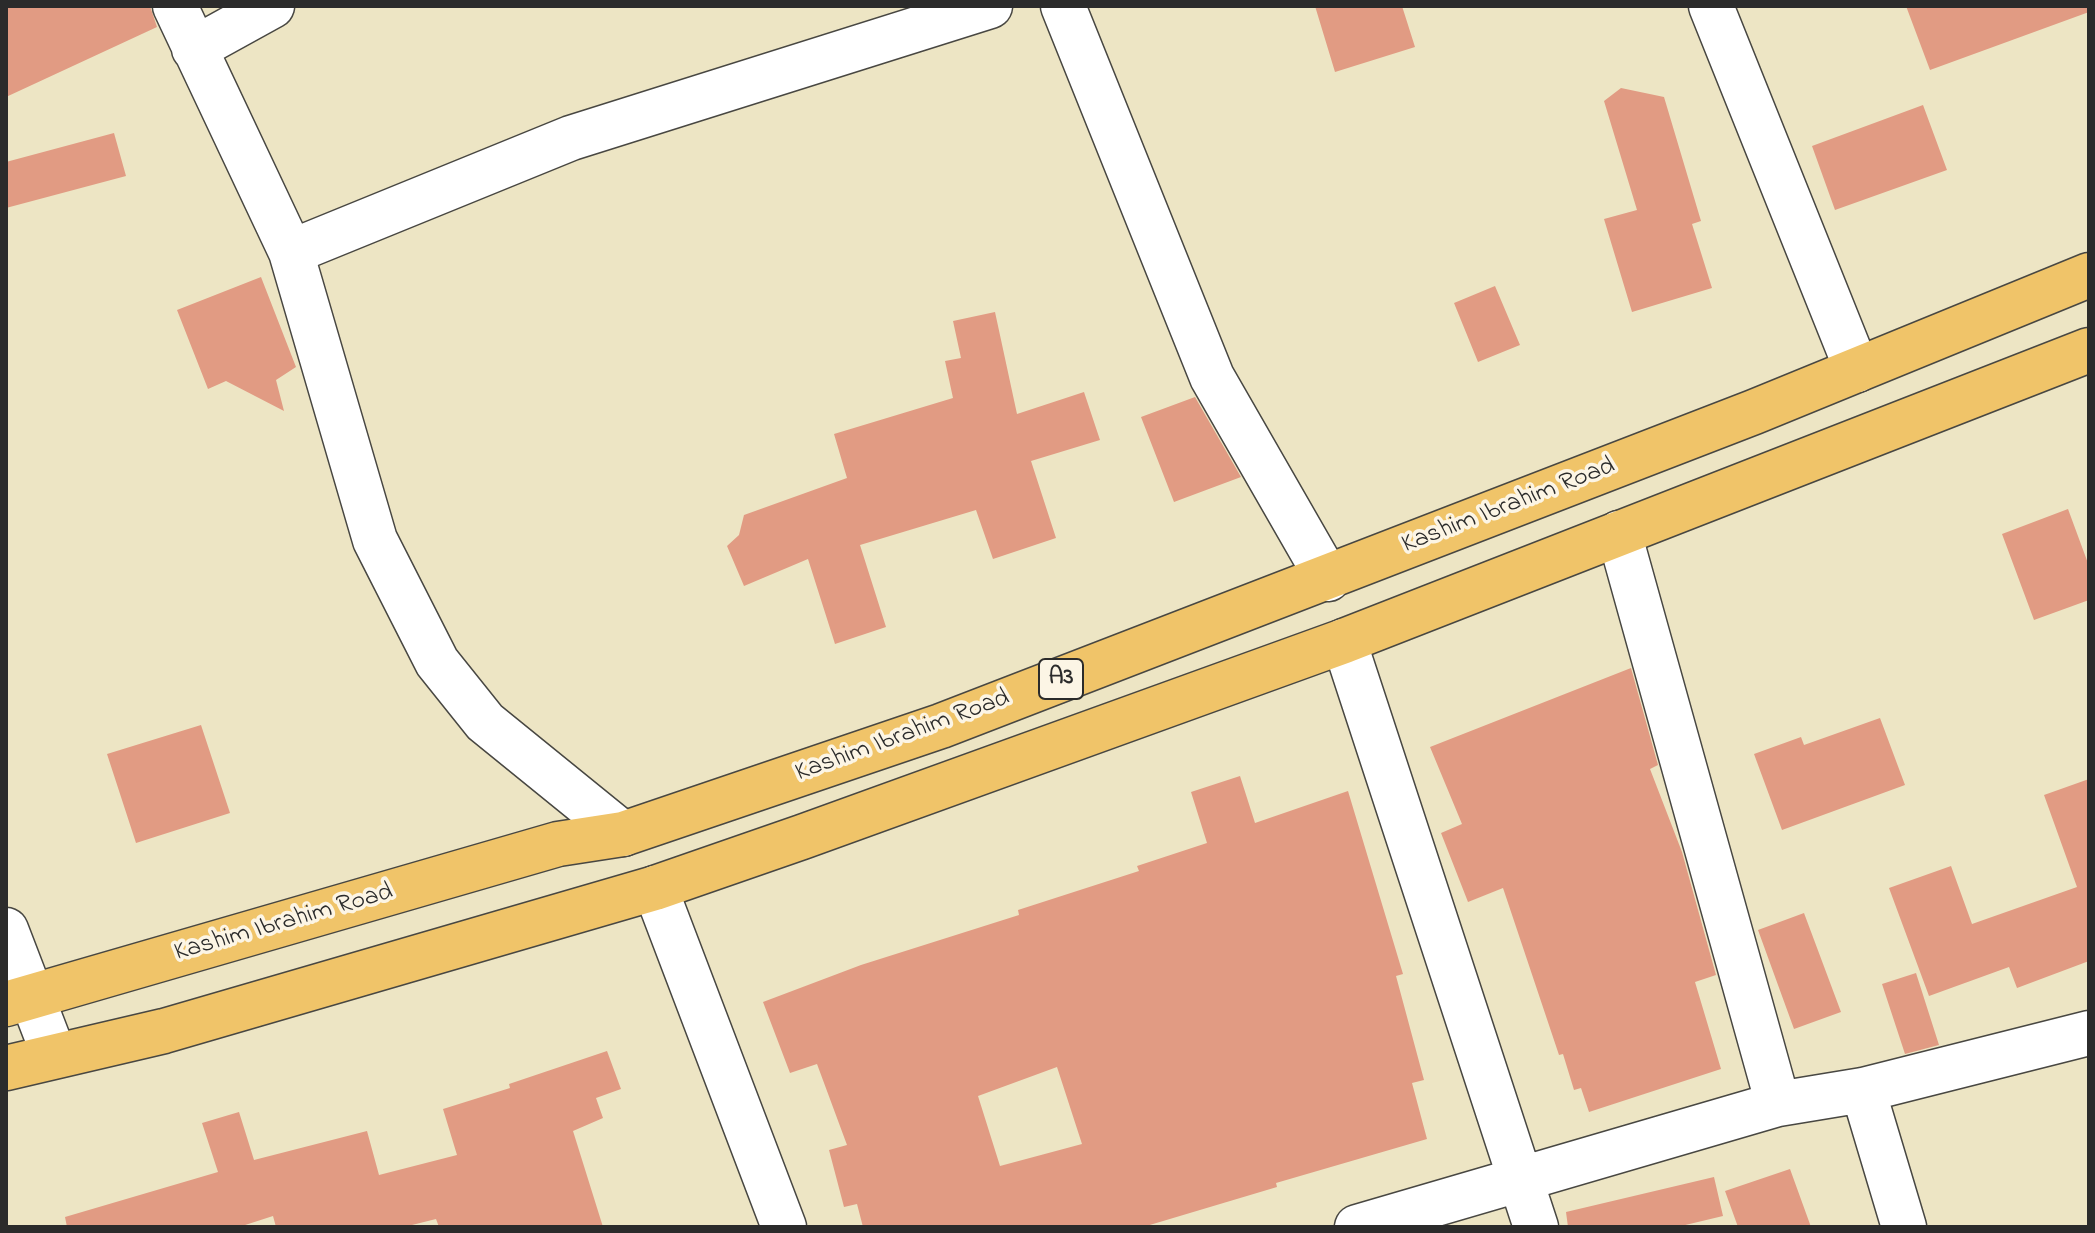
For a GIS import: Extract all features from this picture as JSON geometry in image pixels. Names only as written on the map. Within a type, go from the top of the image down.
[{"type":"highway","name":"Kashim Ibrahim Road","points":[[18,1000],[558,844],[623,834],[941,726],[1142,646],[1328,579],[2089,275]]},
{"type":"highway","name":"A3","points":[[6,1068],[164,1031],[655,888],[1344,641],[2089,350]]},
{"type":"street","points":[[175,6],[291,252],[375,540],[437,662],[485,722],[623,834]]},
{"type":"street","points":[[194,49],[272,6]]},
{"type":"street","points":[[291,252],[571,138],[990,6]]},
{"type":"street","points":[[1063,6],[1212,377],[1328,579]]},
{"type":"street","points":[[1711,6],[1857,370]]},
{"type":"street","points":[[1619,533],[1759,1047],[1778,1104]]},
{"type":"street","points":[[1344,641],[1536,1227]]},
{"type":"street","points":[[655,888],[784,1227]]},
{"type":"street","points":[[6,930],[18,1000],[54,1055]]},
{"type":"street","points":[[1357,1227],[1778,1104],[1863,1090],[2089,1033]]},
{"type":"street","points":[[1863,1090],[1904,1227]]},
{"type":"building","points":[[6,6],[150,6],[157,27],[6,97]]},
{"type":"building","points":[[1315,6],[1402,6],[1415,47],[1335,72]]},
{"type":"building","points":[[1906,6],[2089,6],[2089,12],[1930,70]]},
{"type":"building","points":[[1621,88],[1664,97],[1701,221],[1692,224],[1712,288],[1632,312],[1604,219],[1637,210],[1604,101]]},
{"type":"building","points":[[1923,105],[1947,170],[1835,210],[1812,146]]},
{"type":"building","points":[[114,133],[126,176],[6,208],[6,162]]},
{"type":"building","points":[[261,277],[296,367],[276,380],[284,411],[226,381],[208,389],[177,310]]},
{"type":"building","points":[[1495,286],[1520,345],[1478,362],[1454,303]]},
{"type":"building","points":[[995,312],[1017,414],[1084,392],[1100,440],[1031,461],[1056,538],[993,559],[976,510],[860,545],[886,627],[835,644],[808,559],[744,586],[727,546],[739,535],[744,515],[847,478],[834,434],[953,398],[945,361],[961,358],[953,321]]},
{"type":"building","points":[[1195,397],[1241,477],[1174,502],[1141,417]]},
{"type":"building","points":[[2068,509],[2089,566],[2089,600],[2034,620],[2002,534]]},
{"type":"building","points":[[1631,668],[1658,765],[1650,769],[1682,852],[1716,975],[1695,982],[1721,1069],[1589,1112],[1581,1088],[1574,1090],[1563,1054],[1559,1055],[1503,888],[1468,902],[1441,833],[1462,824],[1430,747]]},
{"type":"building","points":[[1880,718],[1905,785],[1782,830],[1754,754],[1801,737],[1804,745]]},
{"type":"building","points":[[201,725],[230,813],[136,843],[107,754]]},
{"type":"building","points":[[1240,776],[1255,823],[1348,791],[1403,974],[1396,976],[1424,1080],[1412,1083],[1427,1139],[1276,1183],[1277,1187],[1143,1227],[863,1227],[857,1204],[844,1207],[829,1150],[847,1145],[817,1064],[790,1073],[763,1002],[861,965],[1019,915],[1018,910],[1139,871],[1137,866],[1207,843],[1191,792]],"holes":[[[1057,1067],[1082,1144],[1000,1166],[978,1096]]]},
{"type":"building","points":[[2089,779],[2089,961],[2017,988],[2009,967],[1929,996],[1889,888],[1951,866],[1972,924],[2077,887],[2044,795]]},
{"type":"building","points":[[1804,913],[1841,1012],[1794,1029],[1758,930]]},
{"type":"building","points":[[1916,973],[1939,1045],[1905,1054],[1882,984]]},
{"type":"building","points":[[607,1051],[621,1089],[596,1098],[603,1118],[573,1131],[603,1227],[439,1227],[436,1219],[404,1227],[276,1227],[273,1216],[239,1227],[67,1227],[65,1217],[218,1172],[202,1123],[239,1112],[254,1160],[367,1131],[379,1175],[457,1155],[443,1109],[510,1088],[509,1084]]},
{"type":"building","points":[[1790,1169],[1811,1227],[1738,1227],[1725,1191]]},
{"type":"building","points":[[1714,1177],[1723,1216],[1677,1227],[1568,1227],[1566,1212]]}]
